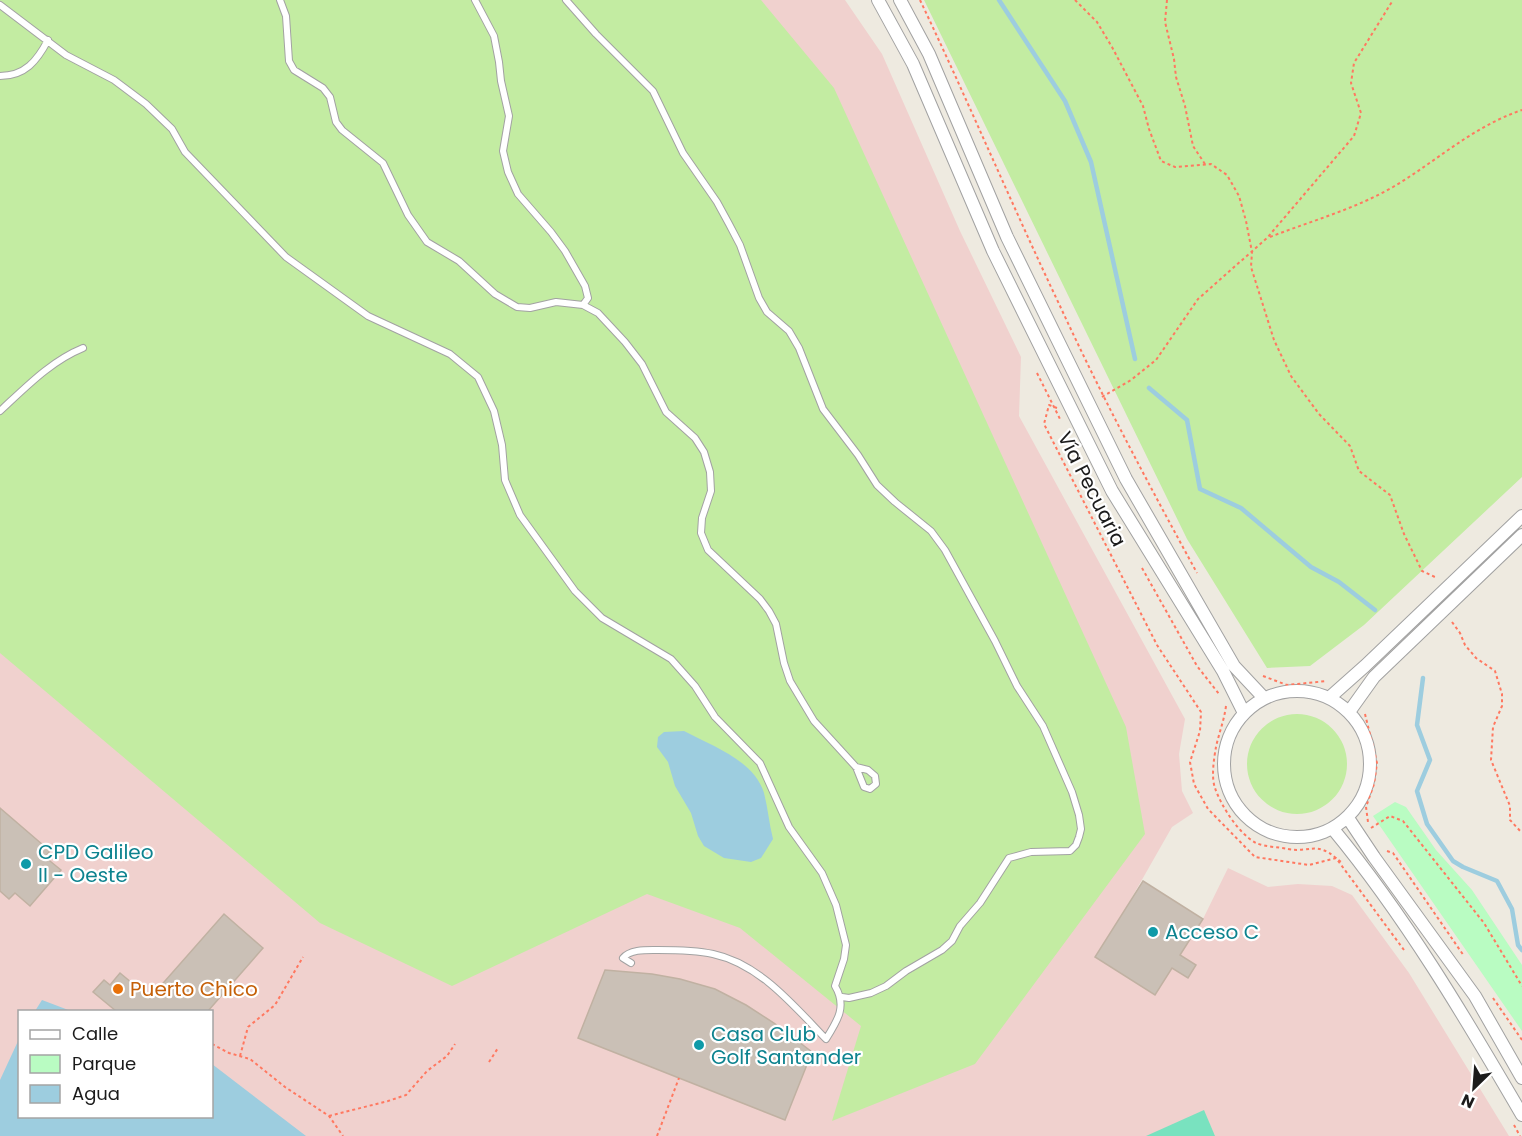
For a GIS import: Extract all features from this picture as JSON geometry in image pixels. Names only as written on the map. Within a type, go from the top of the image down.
[{"type":"street","points":[[878,0],[913,64],[993,250],[1112,491],[1223,671],[1244,713]]},
{"type":"street","points":[[900,0],[929,54],[1007,237],[1126,479],[1234,666],[1264,698]]},
{"type":"street","points":[[1329,698],[1522,516]]},
{"type":"street","points":[[1349,712],[1374,677],[1522,535]]},
{"type":"street","points":[[1306,691],[1329,698],[1349,712],[1366,740],[1371,768],[1363,797],[1348,818],[1333,829],[1313,836],[1282,836],[1254,824],[1243,814],[1230,795],[1223,768],[1227,742],[1244,713],[1264,698],[1282,692],[1306,691]]},
{"type":"street","points":[[1348,818],[1475,996],[1522,1078]]},
{"type":"street","points":[[1333,829],[1362,865],[1466,1019],[1522,1115]]},
{"type":"lane","points":[[280,0],[286,16],[289,61],[294,70],[323,88],[330,97],[336,122],[342,130],[382,163],[408,215],[428,242],[459,261],[495,294],[517,307],[530,308],[556,302],[583,305],[598,313],[642,364],[666,412],[695,438],[704,452],[710,472],[711,491],[702,518],[701,532],[708,550],[760,599],[769,612],[776,624],[790,681],[814,721],[856,767]]},
{"type":"lane","points":[[475,0],[494,36],[501,81],[510,116],[503,152],[508,172],[518,194],[556,238],[585,286],[588,298],[583,305]]},
{"type":"lane","points":[[566,0],[596,34],[653,91],[683,153],[717,202],[740,245],[759,298],[767,312],[789,331],[799,348],[823,409],[877,485],[931,531],[945,550],[1012,677],[1043,726],[1072,792],[1079,815],[1081,829],[1076,845],[1070,851],[1031,852],[1009,858],[980,903],[960,926],[952,941],[942,950],[871,993],[849,998],[842,997]]},
{"type":"lane","points":[[0,5],[66,55],[114,81],[146,104],[172,129],[184,152],[286,257],[368,316],[450,354],[478,377],[494,411],[502,445],[505,480],[520,515],[575,591],[602,618],[671,659],[695,686],[714,717],[760,763],[789,827],[822,873],[836,905],[846,945],[835,986],[842,997],[838,1020],[826,1039],[789,1000],[768,982],[742,966],[714,954],[681,950],[645,950],[626,954],[623,958],[631,963]]},
{"type":"lane","points":[[0,76],[19,74],[28,68],[41,54],[48,40]]},
{"type":"lane","points":[[0,411],[51,366],[70,353],[83,348]]},
{"type":"path","points":[[920,0],[975,116],[1060,307],[1199,576]]},
{"type":"path","points":[[1075,0],[1096,22],[1112,47],[1143,106],[1161,161],[1175,167],[1211,164],[1227,175],[1239,196],[1252,252],[1251,267],[1274,340],[1291,376],[1319,414],[1350,446],[1359,471],[1390,495],[1404,534],[1422,571],[1450,585]]},
{"type":"path","points":[[1167,0],[1165,22],[1176,77],[1185,106],[1193,146],[1205,164]]},
{"type":"path","name":"Vía Pecuaria","points":[[1090,405],[1131,380],[1156,360],[1198,299],[1268,238],[1354,136],[1361,113],[1351,83],[1354,63],[1393,0]]},
{"type":"path","points":[[1268,238],[1359,204],[1393,187],[1498,118],[1522,110]]},
{"type":"path","name":"Vía Pecuaria","points":[[1074,414],[1049,405],[1044,424],[1157,645],[1201,712],[1200,731],[1190,762],[1194,784],[1208,809],[1255,858],[1309,865],[1336,858],[1354,871],[1362,865]]},
{"type":"path","points":[[1451,622],[1476,658],[1495,671],[1502,694],[1502,706],[1493,727],[1491,760],[1510,806],[1510,820],[1522,833]]},
{"type":"path","points":[[1257,671],[1263,676],[1287,685],[1327,681]]},
{"type":"path","points":[[1369,708],[1364,716],[1377,763],[1374,784],[1366,807],[1369,829],[1374,836]]},
{"type":"path","points":[[1369,829],[1390,816],[1403,821],[1484,922],[1522,986]]},
{"type":"path","points":[[1374,857],[1384,850],[1393,853],[1468,961]]},
{"type":"path","points":[[240,1056],[248,1027],[275,1005],[303,957]]},
{"type":"path","points":[[1488,991],[1522,1040]]},
{"type":"path","points":[[329,1116],[406,1095],[427,1071],[447,1056],[455,1044]]},
{"type":"path","points":[[213,1045],[229,1053],[250,1059],[285,1088],[329,1116],[343,1136]]},
{"type":"path","points":[[489,1062],[498,1048]]},
{"type":"path","points":[[657,1136],[679,1078]]},
{"type":"shaded area","points":[[0,0],[845,0],[882,54],[960,231],[1021,357],[1019,416],[1185,719],[1179,754],[1182,791],[1193,813],[1172,827],[1127,906],[1187,944],[1203,919],[1228,868],[1268,887],[1298,884],[1332,886],[1352,895],[1409,973],[1509,1136],[0,1136]]},
{"type":"green space","points":[[0,0],[761,0],[834,88],[1126,727],[1145,834],[975,1064],[832,1121],[861,1026],[740,928],[647,894],[452,986],[320,923],[0,653]]},
{"type":"green space","points":[[924,0],[1522,0],[1522,477],[1364,625],[1310,666],[1267,668],[1187,539]]},
{"type":"green space","points":[[1297,714],[1316,717],[1333,728],[1344,745],[1347,764],[1344,783],[1333,800],[1316,811],[1297,814],[1278,811],[1261,800],[1250,783],[1247,764],[1250,745],[1261,728],[1278,717]]},
{"type":"green space","points":[[1395,802],[1406,807],[1436,850],[1472,890],[1522,965],[1522,1031],[1373,816]]},
{"type":"green space","points":[[1204,1110],[1215,1136],[1146,1136]]},
{"type":"water","points":[[684,731],[731,755],[751,771],[759,781],[764,793],[773,839],[761,858],[751,862],[724,858],[704,846],[698,836],[691,813],[675,786],[668,762],[657,747],[658,737],[664,732]]},
{"type":"water","points":[[42,1000],[68,1010],[36,1010]]},
{"type":"water","points":[[18,1041],[18,1118],[213,1118],[213,1065],[306,1136],[0,1136],[0,1080]]},
{"type":"building","name":"CPD Galileo II - Oeste","points":[[0,808],[50,851],[45,857],[61,870],[30,906],[15,893],[9,899],[0,891]]},
{"type":"building","name":"Acceso C","points":[[1143,881],[1203,919],[1180,955],[1196,965],[1188,978],[1172,968],[1155,995],[1095,957]]},
{"type":"building","points":[[224,914],[263,948],[209,1010],[115,1010],[93,992],[104,980],[110,985],[120,973],[150,998]]},
{"type":"building","name":"Casa Club Golf Santander","points":[[605,970],[652,974],[715,989],[774,1023],[812,1052],[785,1120],[578,1038]]},
{"type":"waterway","points":[[999,0],[1065,101],[1091,162],[1135,359]]},
{"type":"waterway","points":[[1149,388],[1187,420],[1200,489],[1241,508],[1311,567],[1339,582],[1375,610]]},
{"type":"waterway","points":[[1423,678],[1417,725],[1430,760],[1417,791],[1427,824],[1453,861],[1497,881],[1512,909],[1518,945],[1522,950]]},
{"type":"place","name":"CPD Galileo II - Oeste","points":[[26,864]]},
{"type":"place","name":"Acceso C","points":[[1153,932]]},
{"type":"place","name":"Puerto Chico","points":[[118,989]]},
{"type":"place","name":"Casa Club Golf Santander","points":[[699,1045]]}]
